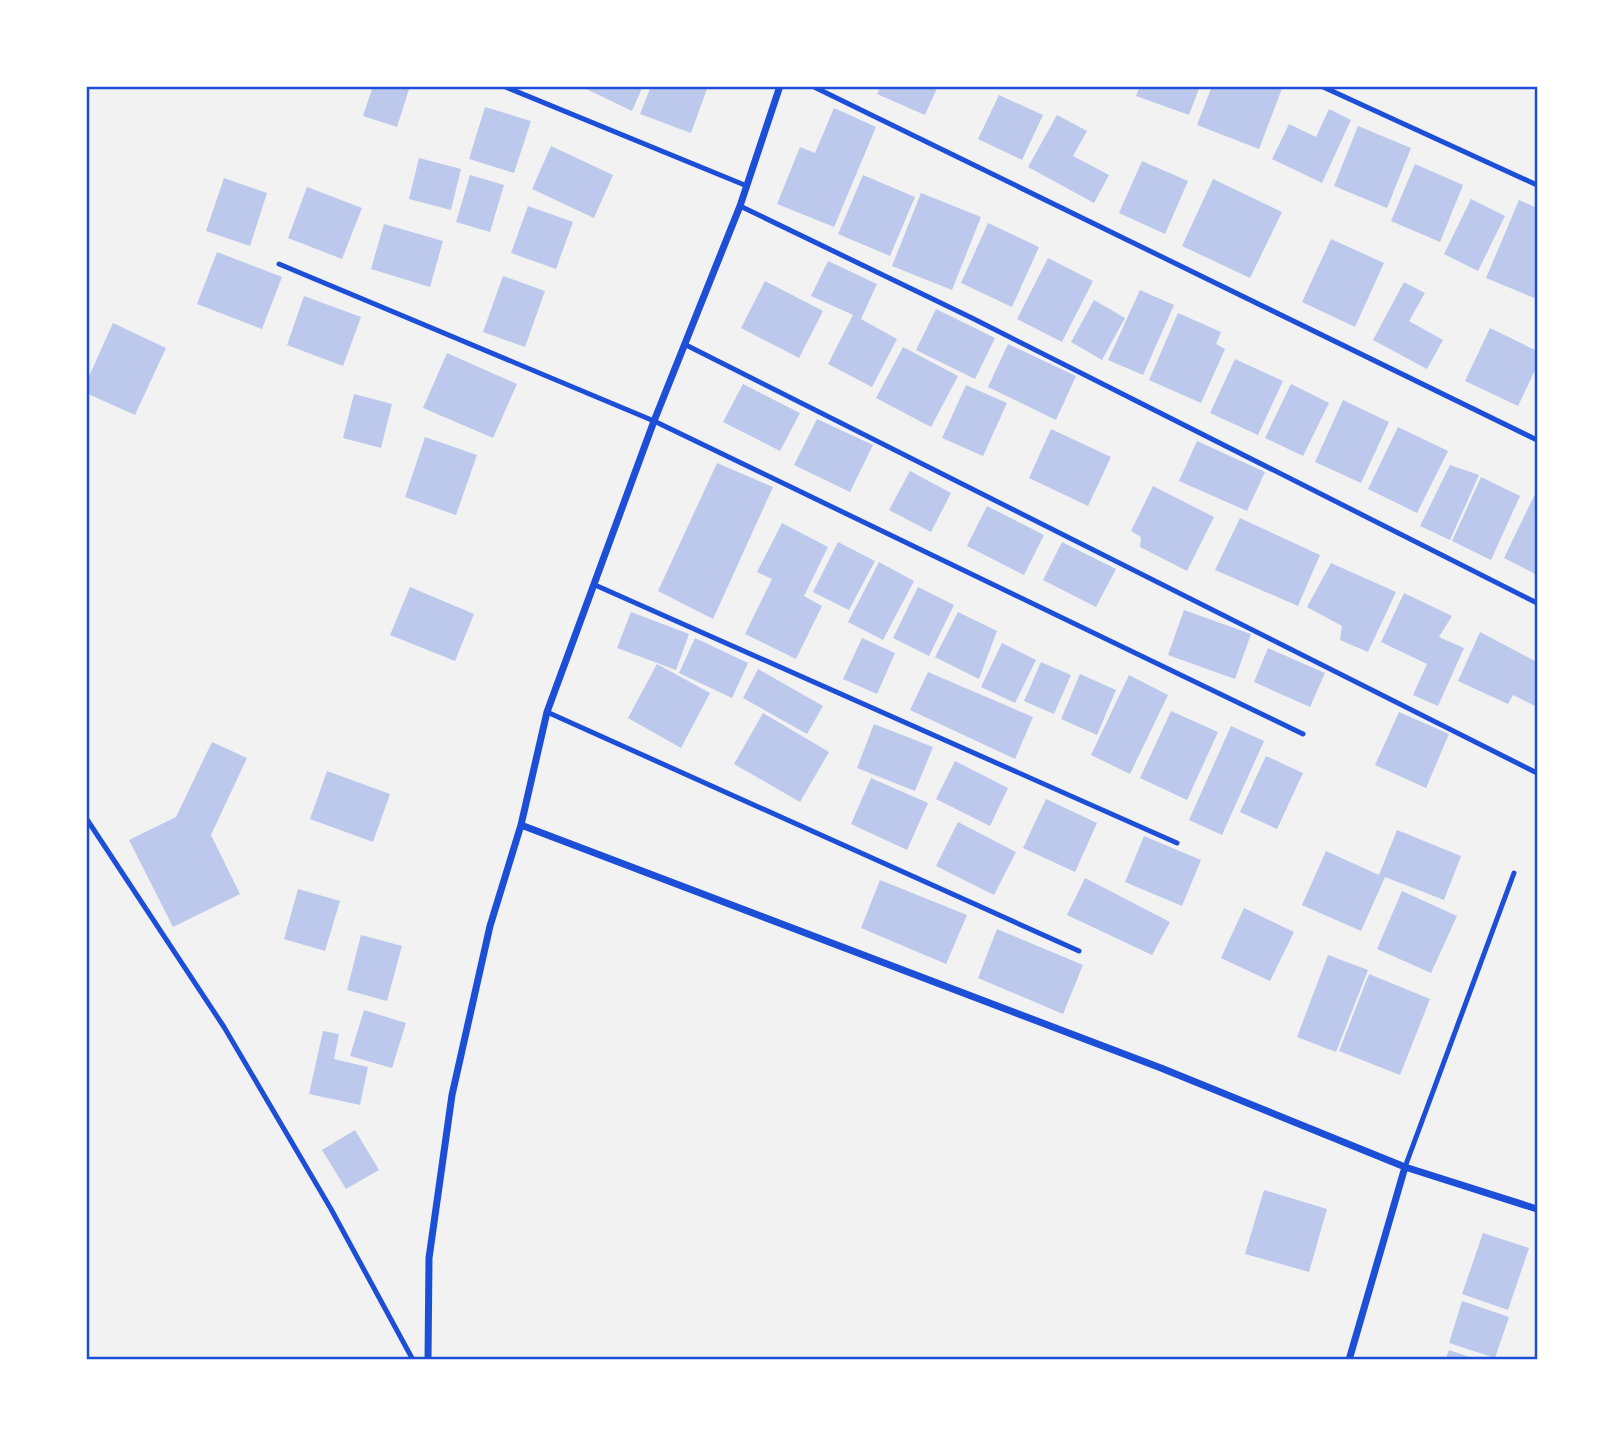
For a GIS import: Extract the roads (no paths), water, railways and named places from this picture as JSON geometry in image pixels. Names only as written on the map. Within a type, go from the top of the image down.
[{"type":"street","points":[[428,1360],[429,1258],[452,1095],[490,926],[521,825],[547,712],[654,421],[740,206],[780,86]]},
{"type":"street","points":[[521,825],[1161,1068],[1405,1167],[1537,1209]]},
{"type":"street","points":[[1349,1360],[1405,1167]]},
{"type":"lane","points":[[503,86],[747,186]]},
{"type":"lane","points":[[812,86],[1537,440]]},
{"type":"lane","points":[[1321,86],[1537,185]]},
{"type":"lane","points":[[740,206],[972,318],[1537,603]]},
{"type":"lane","points":[[279,264],[654,421],[1303,734]]},
{"type":"lane","points":[[686,345],[1537,773]]},
{"type":"lane","points":[[595,585],[1177,843]]},
{"type":"lane","points":[[547,712],[1079,951]]},
{"type":"lane","points":[[86,818],[224,1027],[331,1209],[413,1360]]},
{"type":"lane","points":[[1405,1167],[1514,873]]}]
